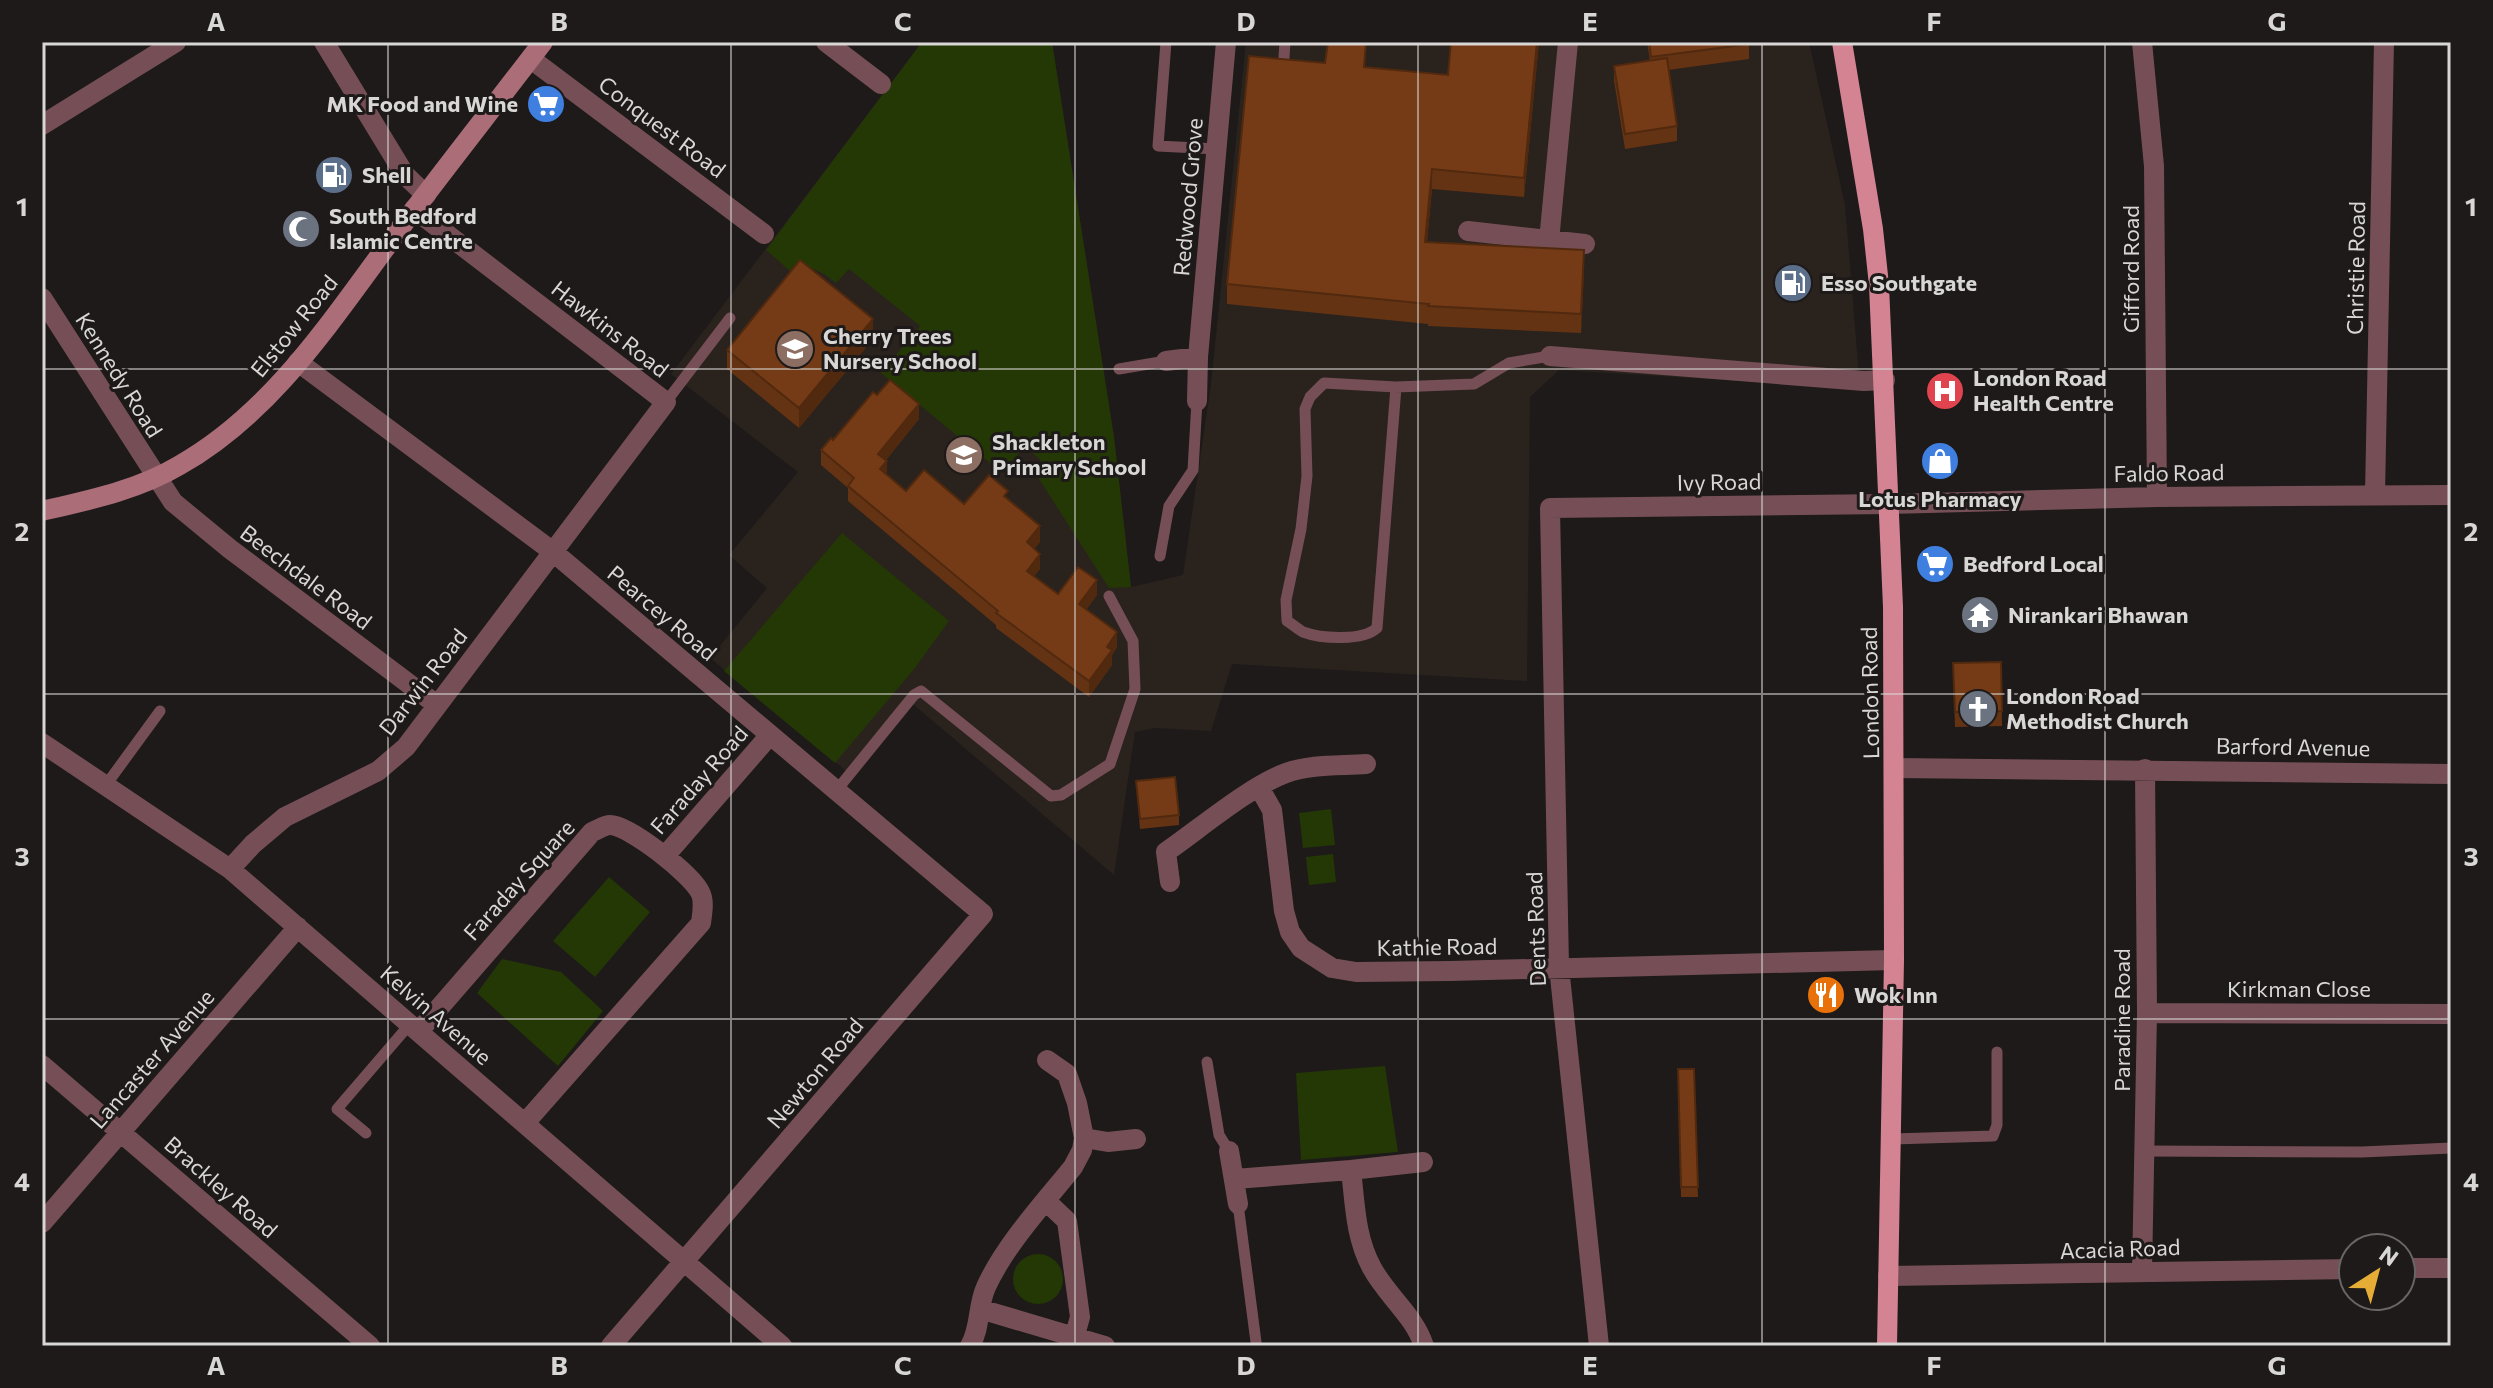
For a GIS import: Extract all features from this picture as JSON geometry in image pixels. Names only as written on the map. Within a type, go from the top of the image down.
[{"type":"main road","name":"London Road","points":[[1842,42],[1873,229],[1885,380],[1894,768],[1892,1139],[1887,1346]]},
{"type":"street","points":[[42,125],[176,42]]},
{"type":"street","name":"Hawkins Road","points":[[324,42],[420,202],[666,402],[552,551]]},
{"type":"street","points":[[826,42],[881,84]]},
{"type":"street","name":"Redwood Grove","points":[[1197,401],[1198,357],[1226,42]]},
{"type":"street","points":[[1549,241],[1568,42]]},
{"type":"street","name":"Gifford Road","points":[[2142,42],[2154,166],[2157,497]]},
{"type":"street","name":"Christie Road","points":[[2375,494],[2384,42]]},
{"type":"street","name":"Elstow Road","points":[[42,511],[107,495],[156,478],[181,465],[239,425],[298,362],[537,50]]},
{"type":"street","name":"Conquest Road","points":[[537,50],[764,234]]},
{"type":"street","points":[[1468,231],[1585,244]]},
{"type":"street","name":"Kennedy Road","points":[[42,298],[156,478]]},
{"type":"street","points":[[1550,356],[1864,381],[1885,380]]},
{"type":"street","points":[[1166,361],[1198,357]]},
{"type":"street","name":"Pearcey Road","points":[[298,362],[552,551],[983,914]]},
{"type":"street","name":"Beechdale Road","points":[[156,478],[181,511],[437,705]]},
{"type":"street","name":"Faldo Road","points":[[1889,504],[2157,497],[2451,495]]},
{"type":"street","name":"Ivy Road","points":[[1550,508],[1889,504]]},
{"type":"street","name":"Dents Road","points":[[1550,508],[1559,967],[1599,1346]]},
{"type":"street","name":"Darwin Road","points":[[230,869],[285,817],[378,771],[406,747],[552,551]]},
{"type":"street","name":"Faraday Road","points":[[665,856],[770,735]]},
{"type":"street","name":"Kelvin Avenue","points":[[42,743],[230,869],[782,1346]]},
{"type":"street","points":[[1170,882],[1166,852],[1259,787],[1304,768],[1366,764]]},
{"type":"street","name":"Barford Avenue","points":[[1894,768],[2451,774]]},
{"type":"street","name":"Paradine Road","points":[[2142,1271],[2147,1013],[2145,769]]},
{"type":"street","name":"Kathie Road","points":[[1259,787],[1272,810],[1284,911],[1290,932],[1301,948],[1332,968],[1356,972],[1894,960]]},
{"type":"street","name":"Faraday Square","points":[[414,1028],[592,832],[608,825],[627,829],[665,856],[700,892],[703,907],[701,923],[525,1123]]},
{"type":"street","name":"Newton Road","points":[[611,1346],[983,914]]},
{"type":"street","name":"Lancaster Avenue","points":[[42,1223],[298,927]]},
{"type":"street","name":"Kirkman Close","points":[[2147,1013],[2451,1014]]},
{"type":"street","points":[[970,1346],[978,1333],[983,1292],[994,1271],[1073,1167],[1082,1150],[1084,1138],[1067,1074],[1047,1060]]},
{"type":"street","name":"Brackley Road","points":[[42,1065],[370,1346]]},
{"type":"street","points":[[1084,1138],[1108,1142],[1136,1139]]},
{"type":"street","points":[[1229,1151],[1238,1204]]},
{"type":"street","points":[[1235,1179],[1423,1162]]},
{"type":"street","points":[[1351,1170],[1358,1235],[1373,1269],[1418,1327],[1424,1346]]},
{"type":"street","points":[[1046,1201],[1067,1221],[1080,1317],[1075,1335]]},
{"type":"street","points":[[2417,1268],[2451,1268]]},
{"type":"street","name":"Acacia Road","points":[[1888,1276],[2337,1269]]},
{"type":"street","points":[[980,1309],[1105,1346]]},
{"type":"lane","points":[[1166,42],[1158,146],[1217,149]]},
{"type":"lane","points":[[1283,72],[1285,42]]},
{"type":"lane","points":[[666,402],[730,318]]},
{"type":"lane","points":[[1396,387],[1377,628],[1369,636],[1339,638],[1304,632],[1287,621],[1286,600],[1306,490],[1305,409],[1310,397],[1324,383],[1396,387],[1474,384],[1509,363],[1550,356]]},
{"type":"lane","points":[[1119,369],[1166,361]]},
{"type":"lane","points":[[1160,556],[1169,506],[1193,470],[1197,401]]},
{"type":"lane","points":[[836,791],[914,695],[921,691],[1051,796],[1061,795],[1104,769],[1116,752],[1135,689],[1133,641],[1109,596]]},
{"type":"lane","points":[[106,785],[160,711]]},
{"type":"lane","points":[[366,1133],[337,1109],[414,1028]]},
{"type":"lane","points":[[1892,1139],[1993,1136],[1997,1125],[1997,1052]]},
{"type":"lane","points":[[1207,1062],[1219,1135],[1229,1151]]},
{"type":"lane","points":[[2145,1151],[2362,1152],[2451,1148]]},
{"type":"lane","points":[[1238,1204],[1256,1342]]},
{"type":"shaded area","points":[[922,42],[1052,42],[1114,437],[1131,587],[1183,575],[1211,384],[1246,42],[1809,42],[1845,205],[1860,388],[1559,370],[1530,397],[1527,681],[1232,664],[1211,731],[1156,728],[1135,732],[1114,875],[907,699],[846,771],[710,658],[767,588],[729,555],[798,472],[671,374]]},
{"type":"green space","points":[[922,42],[1052,42],[1114,437],[1131,587],[1109,588],[1037,476],[1045,464],[1025,446],[1002,473],[881,373],[920,326],[849,269],[836,283],[807,266],[797,277],[766,250]]},
{"type":"green space","points":[[842,533],[949,621],[915,668],[835,763],[724,671]]},
{"type":"green space","points":[[1331,809],[1335,845],[1303,848],[1299,813]]},
{"type":"green space","points":[[1333,854],[1336,882],[1309,885],[1306,857]]},
{"type":"green space","points":[[609,877],[650,912],[595,977],[553,941]]},
{"type":"green space","points":[[502,959],[561,972],[603,1011],[558,1066],[477,993]]},
{"type":"green space","points":[[1385,1066],[1398,1152],[1301,1160],[1296,1073]]},
{"type":"green space","points":[[1038,1254],[1056,1261],[1063,1279],[1056,1297],[1038,1304],[1020,1297],[1013,1279],[1020,1261]]},
{"type":"building","points":[[1328,42],[1366,42],[1364,67],[1448,75],[1451,42],[1537,42],[1524,178],[1432,169],[1425,242],[1584,250],[1581,314],[1428,306],[1227,284],[1249,56],[1325,63]]},
{"type":"building","points":[[1649,42],[1749,42],[1749,44],[1651,57]]},
{"type":"building","points":[[1667,58],[1677,126],[1625,134],[1614,66]]},
{"type":"building","points":[[800,260],[873,319],[799,408],[727,350]]},
{"type":"building","points":[[890,380],[919,404],[878,454],[887,461],[880,469],[906,491],[924,470],[964,504],[989,475],[1008,491],[1004,496],[1040,526],[1027,542],[1040,554],[1027,571],[1058,594],[1078,567],[1097,580],[1079,604],[1117,632],[1107,647],[1112,650],[1089,681],[996,613],[998,611],[848,486],[854,478],[821,450],[873,392],[877,395]]},
{"type":"building","name":"London Road Methodist Church","points":[[2001,662],[2002,711],[1955,712],[1953,663]]},
{"type":"building","points":[[1175,777],[1179,815],[1140,819],[1136,781]]},
{"type":"building","points":[[1678,1069],[1694,1069],[1698,1187],[1681,1187]]},
{"type":"place","name":"MK Food and Wine","points":[[546,104]]},
{"type":"place","name":"Shell","points":[[334,175]]},
{"type":"place","name":"South Bedford Islamic Centre","points":[[301,229]]},
{"type":"place","name":"Esso Southgate","points":[[1793,283]]},
{"type":"place","name":"Cherry Trees Nursery School","points":[[795,349]]},
{"type":"place","name":"London Road Health Centre","points":[[1945,391]]},
{"type":"place","name":"Shackleton Primary School","points":[[964,455]]},
{"type":"place","name":"Lotus Pharmacy","points":[[1940,461]]},
{"type":"place","name":"Bedford Local","points":[[1935,564]]},
{"type":"place","name":"Nirankari Bhawan","points":[[1980,615]]},
{"type":"place","name":"London Road Methodist Church","points":[[1978,709]]},
{"type":"place","name":"Wok Inn","points":[[1826,995]]}]
